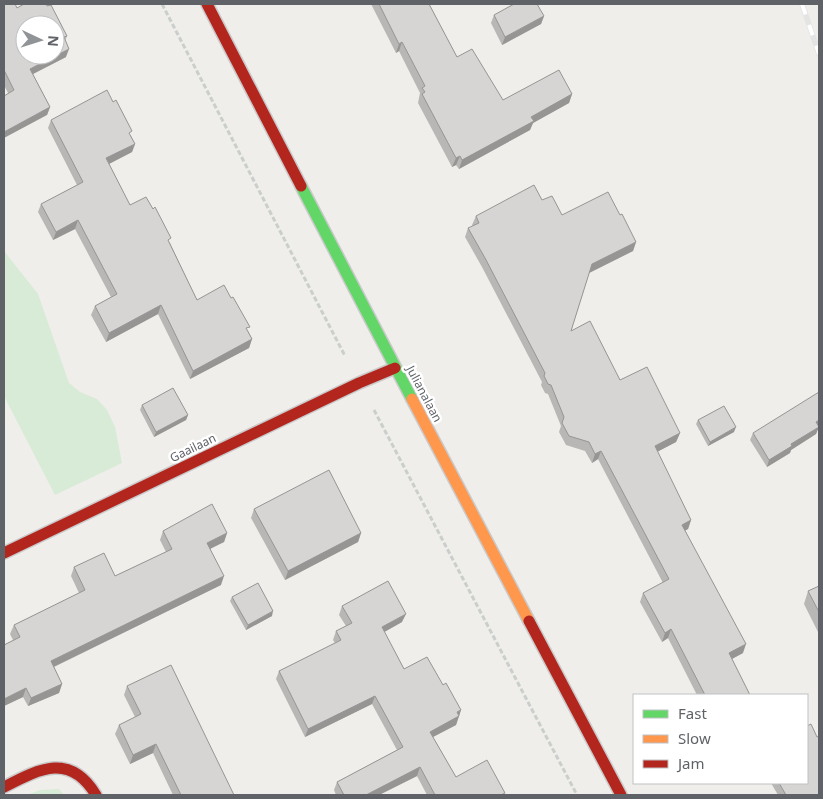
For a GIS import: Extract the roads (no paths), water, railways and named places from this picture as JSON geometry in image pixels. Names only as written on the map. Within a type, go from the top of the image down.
[{"type":"street","name":"Julianalaan","points":[[207,4],[395,368],[621,795]]},
{"type":"street","name":"Gaailaan","points":[[4,553],[359,383],[395,368]]},
{"type":"street","points":[[4,787],[37,770],[58,767],[78,773],[92,786],[96,795]]},
{"type":"railway","points":[[802,4],[819,54]]}]
